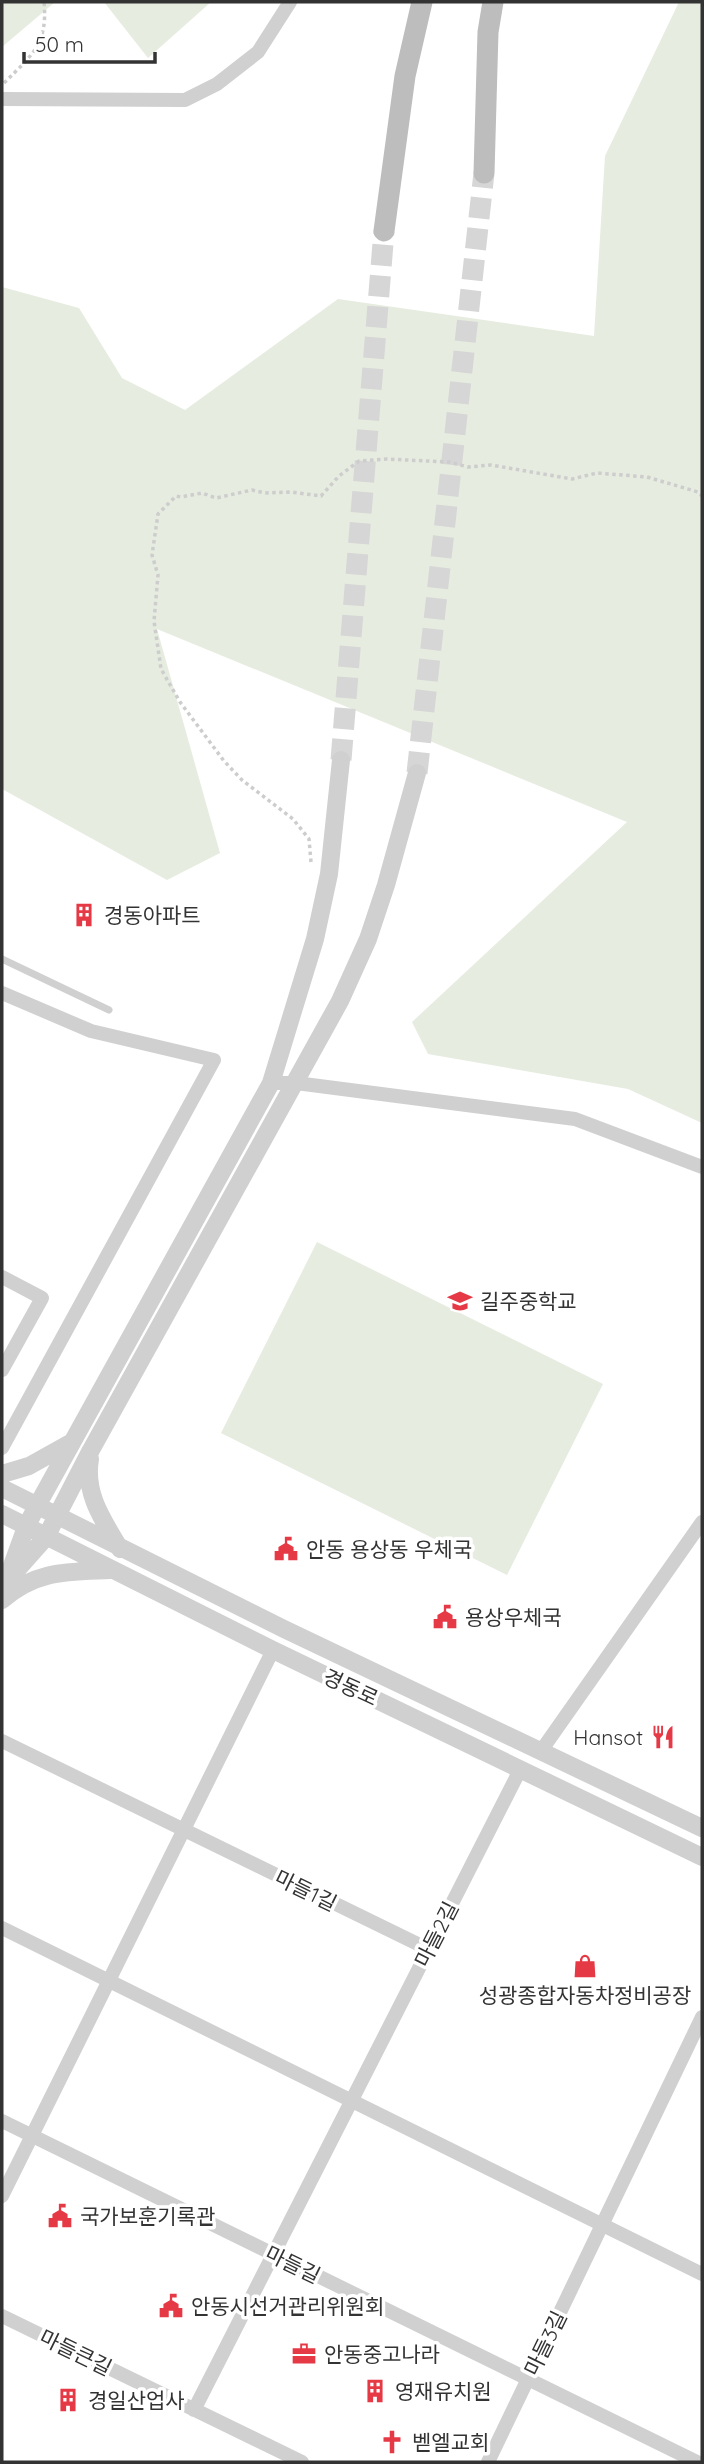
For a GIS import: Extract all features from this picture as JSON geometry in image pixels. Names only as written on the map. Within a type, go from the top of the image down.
[{"type":"main road","points":[[384,231],[405,76],[422,2]]},
{"type":"main road","points":[[484,173],[488,32],[493,2]]},
{"type":"street","points":[[2,99],[185,100],[217,84],[258,52],[290,2]]},
{"type":"street","points":[[4,1587],[26,1527],[37,1506],[271,1083],[315,939],[329,874],[341,760]]},
{"type":"street","points":[[4,1587],[46,1538],[91,1450],[340,1001],[368,939],[417,773]]},
{"type":"street","points":[[2,993],[91,1031],[214,1060],[2,1448]]},
{"type":"street","points":[[271,1083],[296,1083],[575,1119],[702,1167]]},
{"type":"street","points":[[2,1277],[42,1298],[2,1370]]},
{"type":"street","points":[[2,1474],[29,1465],[72,1442]]},
{"type":"street","points":[[91,1450],[87,1475],[91,1494],[99,1514],[120,1549]]},
{"type":"street","name":"경동로","points":[[2,1488],[120,1549],[702,1829]]},
{"type":"street","name":"경동로","points":[[2,1514],[273,1650],[702,1857]]},
{"type":"street","points":[[541,1751],[702,1522]]},
{"type":"street","points":[[2,1600],[33,1579],[56,1573],[111,1570]]},
{"type":"street","points":[[2,2196],[273,1650]]},
{"type":"street","name":"마들1길","points":[[2,1741],[428,1949]]},
{"type":"street","name":"마들2길","points":[[194,2410],[521,1768]]},
{"type":"street","points":[[2,1928],[702,2274]]},
{"type":"street","name":"마들3길","points":[[488,2462],[702,2017]]},
{"type":"street","name":"마들길","points":[[2,2121],[697,2462]]},
{"type":"street","name":"마들큰길","points":[[2,2316],[302,2462]]},
{"type":"lane","points":[[2,959],[109,1010]]},
{"type":"path","points":[[2,85],[30,56],[43,34],[44,2]]},
{"type":"path","points":[[312,872],[309,839],[293,819],[242,780],[224,761],[180,702],[161,669],[154,621],[158,575],[152,555],[158,513],[176,496],[202,493],[216,498],[252,490],[321,496],[339,476],[359,461],[412,459],[468,467],[491,465],[572,479],[597,473],[647,477],[698,492],[702,496]]},
{"type":"shaded area","points":[[2,2],[55,2],[2,47]]},
{"type":"shaded area","points":[[104,2],[211,2],[148,58]]},
{"type":"shaded area","points":[[679,2],[702,2],[702,1123],[628,1089],[428,1054],[412,1022],[627,822],[157,629],[220,853],[167,880],[2,789],[2,287],[79,308],[122,378],[185,410],[338,299],[594,336],[605,156]]},
{"type":"shaded area","points":[[317,1242],[603,1384],[507,1575],[221,1433]]},
{"type":"tunnel","points":[[417,773],[484,173]]},
{"type":"tunnel","points":[[341,760],[384,231]]},
{"type":"place","name":"경동아파트","points":[[84,915]]},
{"type":"place","name":"길주중학교","points":[[460,1301]]},
{"type":"place","name":"안동 용상동 우체국","points":[[286,1549]]},
{"type":"place","name":"용상우체국","points":[[445,1617]]},
{"type":"place","name":"Hansot","points":[[663,1737]]},
{"type":"place","name":"성광종합자동차정비공장","points":[[585,1966]]},
{"type":"place","name":"국가보훈기록관","points":[[60,2216]]},
{"type":"place","name":"안동시선거관리위원회","points":[[171,2306]]},
{"type":"place","name":"안동중고나라","points":[[304,2354]]},
{"type":"place","name":"영재유치원","points":[[375,2391]]},
{"type":"place","name":"경일산업사","points":[[68,2400]]},
{"type":"place","name":"벧엘교회","points":[[392,2442]]}]
